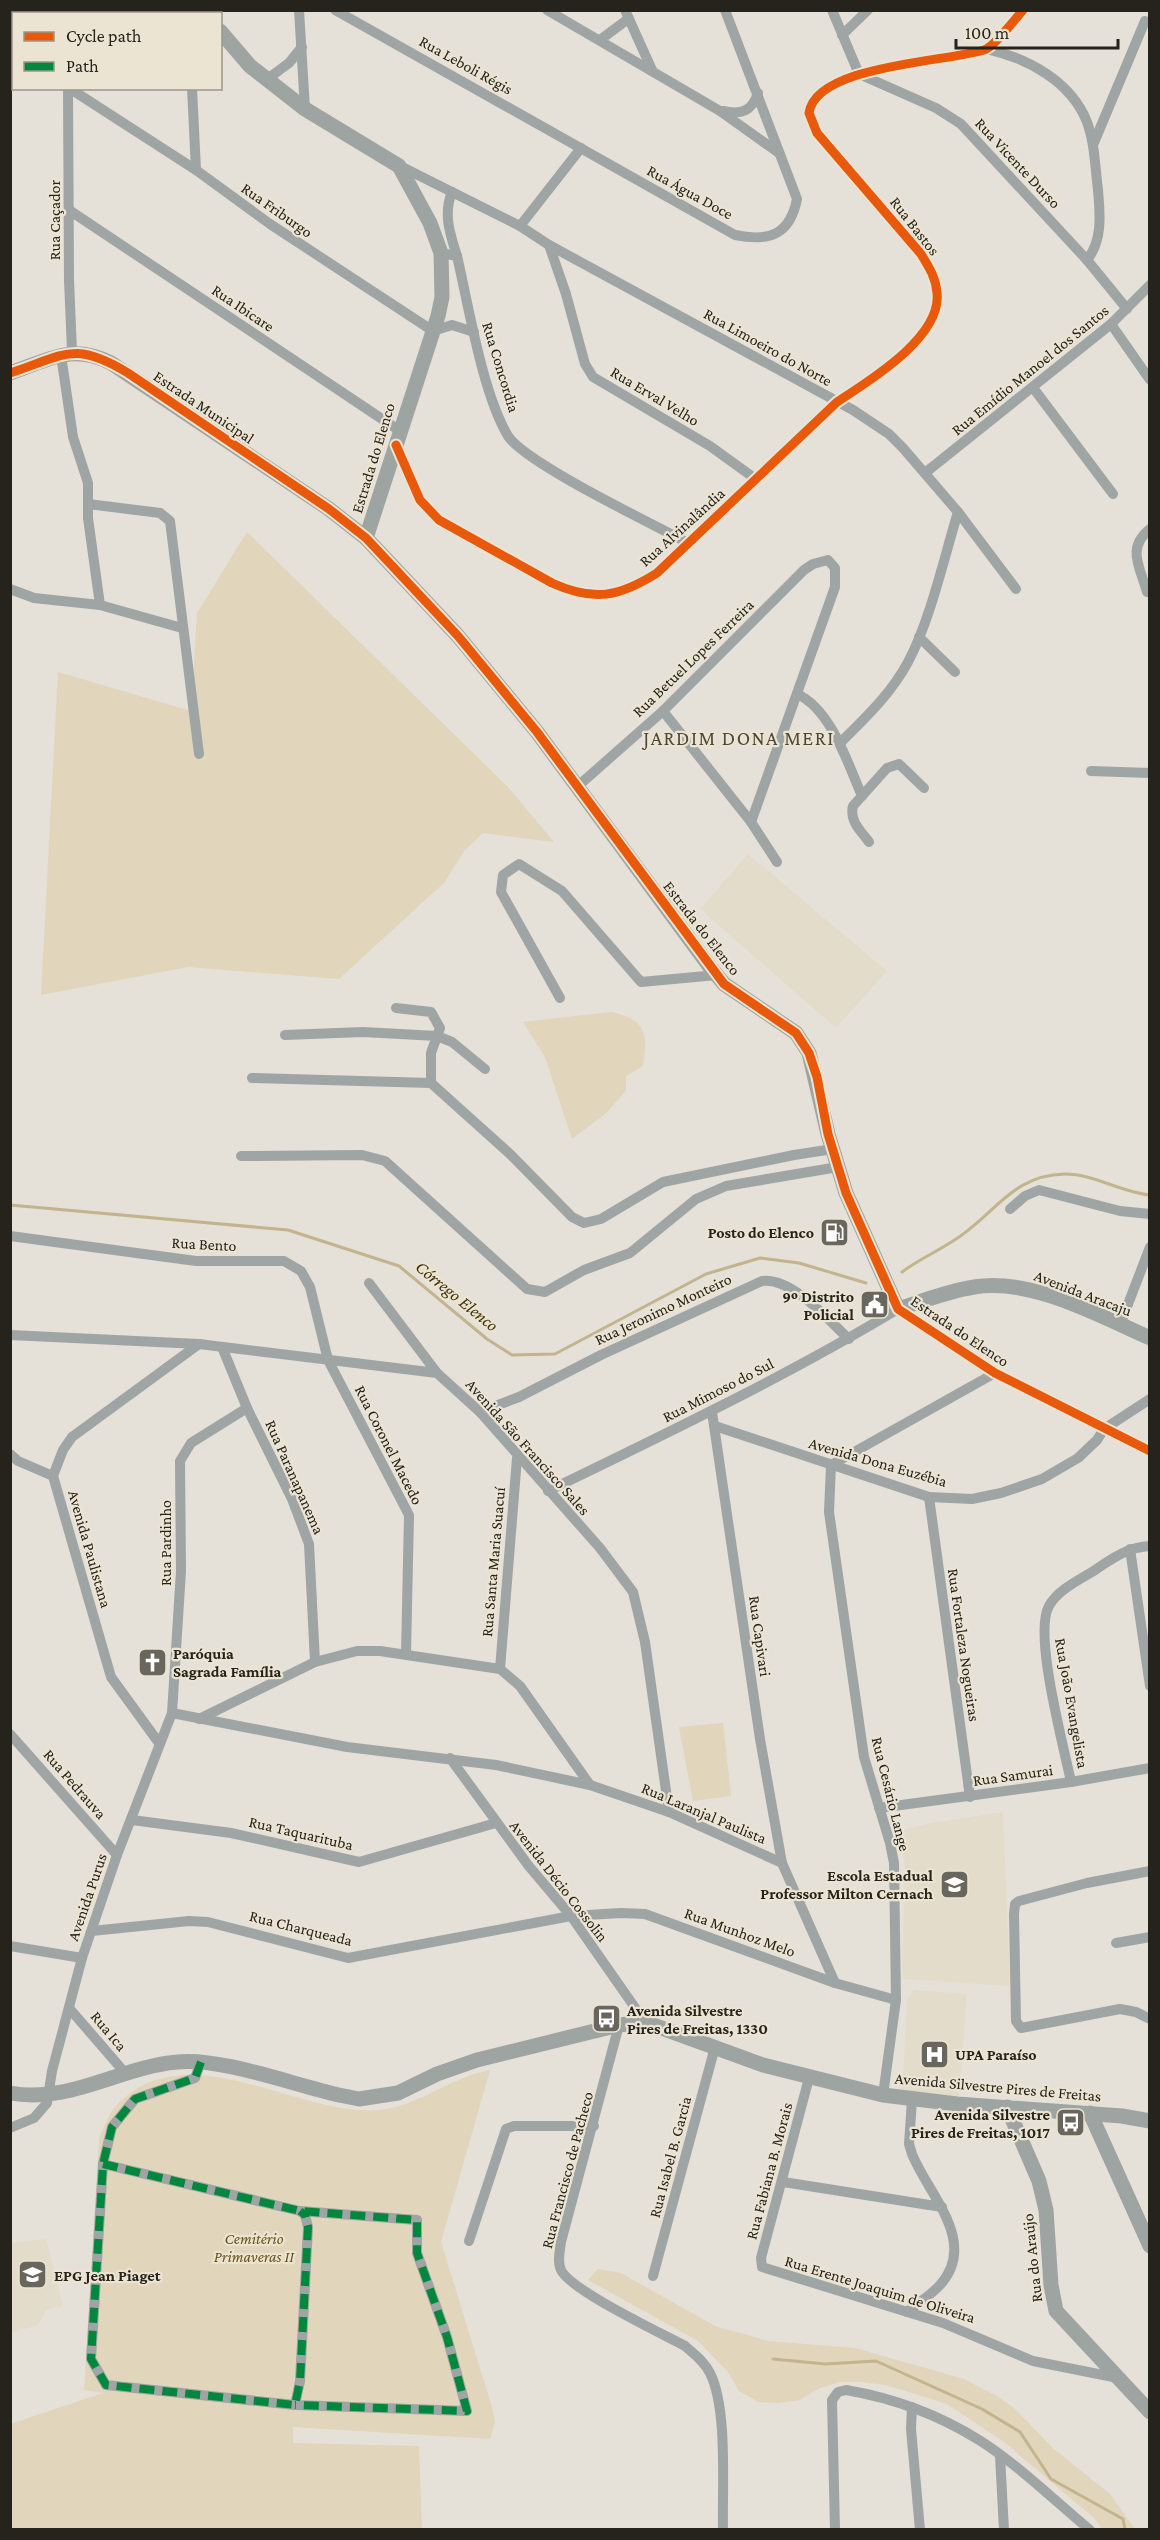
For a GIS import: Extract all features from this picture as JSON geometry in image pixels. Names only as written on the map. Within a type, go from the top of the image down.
[{"type":"street","points":[[299,10],[305,109]]},
{"type":"street","name":"Rua Leboli Régis","points":[[334,10],[581,148]]},
{"type":"street","points":[[547,10],[720,111],[779,153]]},
{"type":"street","name":"Rua Água Doce","points":[[581,148],[735,235],[748,237],[777,234],[789,225],[797,199],[725,10]]},
{"type":"street","points":[[832,10],[859,74]]},
{"type":"street","points":[[842,35],[868,10]]},
{"type":"street","points":[[1023,10],[987,49],[1011,55],[1038,68],[1055,80],[1077,105],[1086,121],[1093,145],[1099,208],[1096,249],[1087,260]]},
{"type":"street","points":[[600,39],[626,15],[652,70]]},
{"type":"street","points":[[1093,145],[1145,21]]},
{"type":"street","points":[[223,39],[266,80],[305,109],[399,166],[520,226],[581,148]]},
{"type":"street","points":[[266,80],[289,63],[302,46]]},
{"type":"street","name":"Rua Bastos","points":[[837,402],[867,383],[912,345],[935,314],[938,295],[935,277],[921,254],[817,133],[811,121],[811,104],[820,91],[859,74],[987,49]]},
{"type":"street","name":"Rua Vicente Durso","points":[[859,74],[936,108],[961,124],[1087,260],[1126,309]]},
{"type":"street","name":"Rua Caçador","points":[[69,90],[67,353],[73,437],[88,483],[88,504],[100,605]]},
{"type":"street","name":"Rua Friburgo","points":[[72,90],[196,170],[270,225],[433,331]]},
{"type":"street","points":[[192,90],[196,170]]},
{"type":"street","points":[[720,111],[741,113],[753,105],[758,93]]},
{"type":"street","name":"Estrada do Elenco","points":[[399,166],[430,223],[441,253],[442,297],[366,538],[464,643],[578,786],[724,984],[796,1034],[803,1043],[817,1077],[833,1149],[846,1193],[898,1310],[995,1374],[1149,1451]]},
{"type":"street","points":[[441,253],[457,256],[447,225],[448,201],[452,192]]},
{"type":"street","name":"Rua Ibicare","points":[[69,210],[398,438]]},
{"type":"street","name":"Rua Limoeiro do Norte","points":[[520,226],[549,245],[837,402],[889,434],[958,512],[1016,589]]},
{"type":"street","name":"Rua Erval Velho","points":[[549,245],[566,294],[585,364],[593,377],[710,447],[757,480]]},
{"type":"street","name":"Rua Concordia","points":[[457,256],[474,332],[495,407],[508,436],[516,446],[542,464],[688,543]]},
{"type":"street","name":"Rua Emídio Manoel dos Santos","points":[[925,473],[1034,388],[1111,324],[1149,285]]},
{"type":"street","points":[[1111,324],[1149,380]]},
{"type":"street","points":[[433,331],[452,325],[474,332]]},
{"type":"street","points":[[10,373],[67,353]]},
{"type":"street","name":"Estrada Municipal","points":[[67,353],[99,357],[128,373],[329,509],[366,538]]},
{"type":"street","points":[[1034,388],[1113,494]]},
{"type":"street","name":"Rua Alvinalândia","points":[[398,438],[420,500],[439,520],[569,590],[592,595],[614,594],[635,587],[657,573],[837,402]]},
{"type":"street","points":[[88,504],[160,513],[170,521],[199,754]]},
{"type":"street","points":[[840,742],[876,708],[895,682],[920,638],[958,512]]},
{"type":"street","points":[[1147,592],[1135,549],[1138,539],[1149,529]]},
{"type":"street","name":"Rua Betuel Lopes Ferreira","points":[[578,786],[663,711],[804,570],[824,559],[832,562],[836,571],[835,587],[797,694]]},
{"type":"street","points":[[10,589],[34,598],[100,605],[182,628]]},
{"type":"street","points":[[920,638],[955,672]]},
{"type":"street","points":[[751,822],[797,694],[811,702],[840,742],[862,796]]},
{"type":"street","points":[[663,711],[751,822],[777,862]]},
{"type":"street","points":[[869,842],[852,816],[853,806],[892,764],[903,766],[924,788]]},
{"type":"street","points":[[1091,771],[1149,773]]},
{"type":"street","points":[[560,998],[501,892],[503,875],[519,864],[562,891],[641,982],[717,975]]},
{"type":"street","points":[[396,1008],[431,1012],[440,1028],[431,1053],[431,1083]]},
{"type":"street","points":[[285,1035],[363,1032],[437,1036],[452,1042],[485,1070]]},
{"type":"street","points":[[252,1078],[431,1083],[510,1154],[572,1218],[584,1223],[601,1219],[663,1182],[833,1149]]},
{"type":"street","points":[[241,1156],[362,1155],[385,1161],[527,1289],[540,1292],[551,1290],[584,1270],[630,1253],[696,1199],[726,1186],[838,1167]]},
{"type":"street","points":[[1010,1209],[1025,1196],[1039,1190],[1120,1211],[1149,1214]]},
{"type":"street","name":"Rua Bento","points":[[10,1236],[196,1261],[284,1261],[302,1271],[310,1287],[328,1360]]},
{"type":"street","points":[[1120,1325],[1149,1247]]},
{"type":"street","name":"Rua Jeronimo Monteiro","points":[[480,1412],[519,1397],[601,1355],[762,1281],[773,1280],[789,1287],[849,1339]]},
{"type":"street","name":"Avenida São Francisco Sales","points":[[369,1283],[437,1373],[480,1412],[517,1458],[600,1548],[636,1600],[645,1641],[669,1812]]},
{"type":"street","name":"Avenida Aracaju","points":[[898,1310],[975,1286],[1027,1289],[1050,1296],[1149,1338]]},
{"type":"street","name":"Rua Mimoso do Sul","points":[[548,1491],[712,1412],[849,1339],[898,1310]]},
{"type":"street","points":[[10,1335],[199,1344],[437,1373]]},
{"type":"street","name":"Avenida Paulistana","points":[[159,1743],[111,1677],[53,1476],[63,1450],[72,1437],[199,1344]]},
{"type":"street","name":"Rua Paranapanema","points":[[222,1347],[247,1408],[292,1499],[309,1544],[315,1662]]},
{"type":"street","name":"Rua Coronel Macedo","points":[[328,1360],[409,1515],[406,1654]]},
{"type":"street","points":[[831,1466],[995,1374]]},
{"type":"street","name":"Avenida Dona Euzébia","points":[[715,1426],[929,1497],[972,1499],[1000,1494],[1042,1479],[1088,1450],[1104,1429],[1149,1399]]},
{"type":"street","name":"Rua Pardinho","points":[[172,1713],[181,1571],[180,1461],[191,1443],[247,1408]]},
{"type":"street","name":"Rua Capivari","points":[[712,1412],[760,1739],[782,1863]]},
{"type":"street","points":[[10,1454],[18,1461],[53,1476]]},
{"type":"street","name":"Rua Santa Maria Suacuí","points":[[500,1669],[517,1458]]},
{"type":"street","name":"Rua Cesário Lange","points":[[831,1466],[829,1512],[862,1746],[894,1863],[896,2000],[883,2095]]},
{"type":"street","name":"Rua Fortaleza Nogueiras","points":[[929,1497],[969,1797]]},
{"type":"street","name":"Rua João Evangelista","points":[[1071,1782],[1047,1661],[1045,1617],[1054,1599],[1073,1583],[1130,1549],[1149,1546]]},
{"type":"street","points":[[1130,1549],[1149,1686]]},
{"type":"street","points":[[199,1719],[315,1662],[357,1652],[406,1654],[500,1669],[520,1686],[590,1785]]},
{"type":"street","name":"Rua Laranjal Paulista","points":[[172,1713],[346,1747],[450,1758],[590,1785],[669,1812],[782,1863]]},
{"type":"street","name":"Avenida Purus","points":[[49,2095],[52,2071],[82,1958],[117,1855],[172,1713]]},
{"type":"street","name":"Rua Pedrauva","points":[[10,1734],[117,1855]]},
{"type":"street","name":"Avenida Décio Cossolin","points":[[450,1758],[496,1823],[571,1916],[645,2022]]},
{"type":"street","name":"Rua Samurai","points":[[879,1808],[1071,1782],[1149,1768]]},
{"type":"street","name":"Rua Taquarituba","points":[[132,1820],[231,1833],[359,1862],[496,1823]]},
{"type":"street","points":[[782,1863],[835,1983]]},
{"type":"street","points":[[1149,1871],[1087,1883],[1016,1902],[1014,1914],[1016,2021],[1021,2028],[1120,2009],[1136,2012],[1149,2019]]},
{"type":"street","name":"Rua Munhoz Melo","points":[[571,1916],[621,1912],[645,1914],[835,1983],[896,2000]]},
{"type":"street","name":"Rua Charqueada","points":[[92,1931],[178,1922],[208,1922],[348,1958],[571,1916]]},
{"type":"street","points":[[1116,1943],[1149,1937]]},
{"type":"street","points":[[10,1946],[82,1958]]},
{"type":"street","name":"Rua Ica","points":[[69,2008],[126,2074]]},
{"type":"street","name":"Avenida Silvestre Pires de Freitas","points":[[10,2092],[49,2095],[111,2080],[164,2063],[201,2062],[339,2095],[359,2099],[377,2098],[399,2093],[437,2074],[477,2060],[619,2025],[645,2022],[809,2078],[883,2095],[912,2100],[1090,2113],[1149,2121]]},
{"type":"street","name":"Rua Francisco de Pacheco","points":[[619,2025],[594,2126],[561,2242],[561,2272],[577,2286],[685,2346],[700,2359],[710,2372],[717,2391],[720,2427],[723,2529]]},
{"type":"street","name":"Rua Isabel B. Garcia","points":[[653,2276],[715,2047]]},
{"type":"street","points":[[104,2164],[300,2211],[417,2220],[417,2253],[447,2337],[466,2411],[295,2405],[106,2385],[92,2359],[104,2164],[112,2127],[135,2099],[195,2078],[201,2062]]},
{"type":"street","name":"Rua Fabiana B. Morais","points":[[767,2270],[761,2265],[761,2258],[809,2078]]},
{"type":"street","points":[[10,2128],[22,2125],[42,2111],[49,2095]]},
{"type":"street","points":[[907,2312],[941,2284],[950,2269],[954,2255],[954,2236],[942,2207],[912,2154],[909,2144],[912,2100]]},
{"type":"street","name":"Rua do Araújo","points":[[1008,2107],[1039,2181],[1046,2210],[1051,2285],[1056,2311],[1149,2412]]},
{"type":"street","points":[[1090,2113],[1149,2246]]},
{"type":"street","points":[[468,2241],[506,2129],[514,2126],[594,2126]]},
{"type":"street","points":[[783,2182],[942,2207]]},
{"type":"street","points":[[295,2405],[300,2381],[308,2227],[305,2215],[300,2211]]},
{"type":"street","name":"Rua Erente Joaquim de Oliveira","points":[[767,2270],[971,2333],[1033,2361],[1121,2379]]},
{"type":"street","points":[[835,2529],[834,2397],[846,2390],[912,2407],[959,2428],[1000,2456],[1090,2529]]},
{"type":"street","points":[[912,2407],[911,2429],[920,2529]]},
{"type":"street","points":[[1000,2456],[1004,2529]]},
{"type":"shaded area","points":[[748,854],[887,971],[836,1028],[700,909]]},
{"type":"shaded area","name":"Escola Estadual Professor Milton Cernach","points":[[1003,1812],[1010,1986],[902,1979],[905,1865],[899,1831],[931,1823]]},
{"type":"shaded area","name":"UPA Paraíso","points":[[914,1990],[967,1994],[959,2097],[902,2097],[907,2000]]},
{"type":"shaded area","name":"EPG Jean Piaget","points":[[46,2239],[63,2306],[46,2310],[38,2325],[11,2333],[11,2243]]},
{"type":"green space","points":[[247,532],[508,787],[554,842],[483,833],[464,851],[445,882],[339,979],[188,967],[41,995],[58,672],[191,711],[197,613]]},
{"type":"green space","points":[[611,1012],[631,1019],[642,1029],[645,1044],[643,1066],[626,1076],[626,1091],[605,1114],[572,1139],[545,1057],[523,1022]]},
{"type":"green space","points":[[723,1723],[731,1796],[693,1801],[679,1727]]},
{"type":"green space","name":"Cemitério Primaveras II","points":[[490,2070],[441,2242],[492,2407],[495,2422],[490,2439],[293,2427],[293,2443],[419,2446],[422,2529],[11,2529],[10,2424],[103,2393],[84,2390],[99,2138],[108,2117],[116,2106],[144,2085],[175,2076],[208,2076],[243,2082],[347,2109],[379,2110],[421,2098],[461,2079]]},
{"type":"green space","points":[[598,2269],[621,2273],[715,2326],[768,2341],[855,2348],[964,2379],[997,2396],[1014,2408],[1054,2449],[1110,2494],[1135,2529],[1102,2529],[1094,2518],[1004,2442],[947,2404],[886,2385],[861,2382],[840,2382],[818,2389],[800,2400],[779,2403],[758,2402],[739,2391],[728,2372],[698,2341],[588,2280]]},
{"type":"waterway","points":[[902,1272],[968,1231],[1017,1189],[1046,1176],[1076,1175],[1150,1195]]},
{"type":"waterway","name":"Córrego Elenco","points":[[10,1205],[288,1230],[399,1266],[487,1339],[512,1355],[555,1354],[706,1274],[760,1258],[799,1263],[866,1283]]},
{"type":"waterway","points":[[773,2359],[825,2364],[876,2361],[982,2409],[1020,2432],[1051,2479],[1123,2519],[1125,2530]]},
{"type":"marked path","points":[[201,2062],[195,2078],[135,2099],[112,2127],[103,2164],[91,2359],[106,2385],[295,2405],[300,2381],[308,2227],[305,2215],[300,2211]]},
{"type":"marked path","points":[[103,2164],[300,2211],[417,2220],[417,2253],[447,2337],[467,2411],[295,2405]]},
{"type":"cycle path","points":[[396,445],[420,500],[439,520],[552,583],[581,593],[606,594],[618,592],[657,573],[837,402],[901,356],[928,326],[935,309],[937,293],[935,282],[921,254],[817,133],[809,113],[817,97],[834,85],[857,75],[984,50],[999,38],[1023,10]]},
{"type":"cycle path","points":[[10,373],[69,354],[95,357],[110,363],[329,509],[366,538],[458,636],[537,732],[724,984],[796,1033],[809,1053],[817,1077],[828,1134],[846,1193],[898,1309],[995,1373],[1150,1451]]},
{"type":"place","name":"Posto do Elenco","points":[[835,1232]]},
{"type":"place","name":"9º Distrito Policial","points":[[875,1305]]},
{"type":"place","name":"Paróquia Sagrada Família","points":[[152,1662]]},
{"type":"place","name":"Escola Estadual Professor Milton Cernach","points":[[954,1884]]},
{"type":"place","name":"Avenida Silvestre Pires de Freitas, 1330","points":[[606,2019]]},
{"type":"place","name":"UPA Paraíso","points":[[934,2054]]},
{"type":"place","name":"Avenida Silvestre Pires de Freitas, 1017","points":[[1071,2123]]},
{"type":"place","name":"EPG Jean Piaget","points":[[33,2275]]},
{"type":"district","name":"JARDIM DONA MERI","points":[[739,738]]}]
